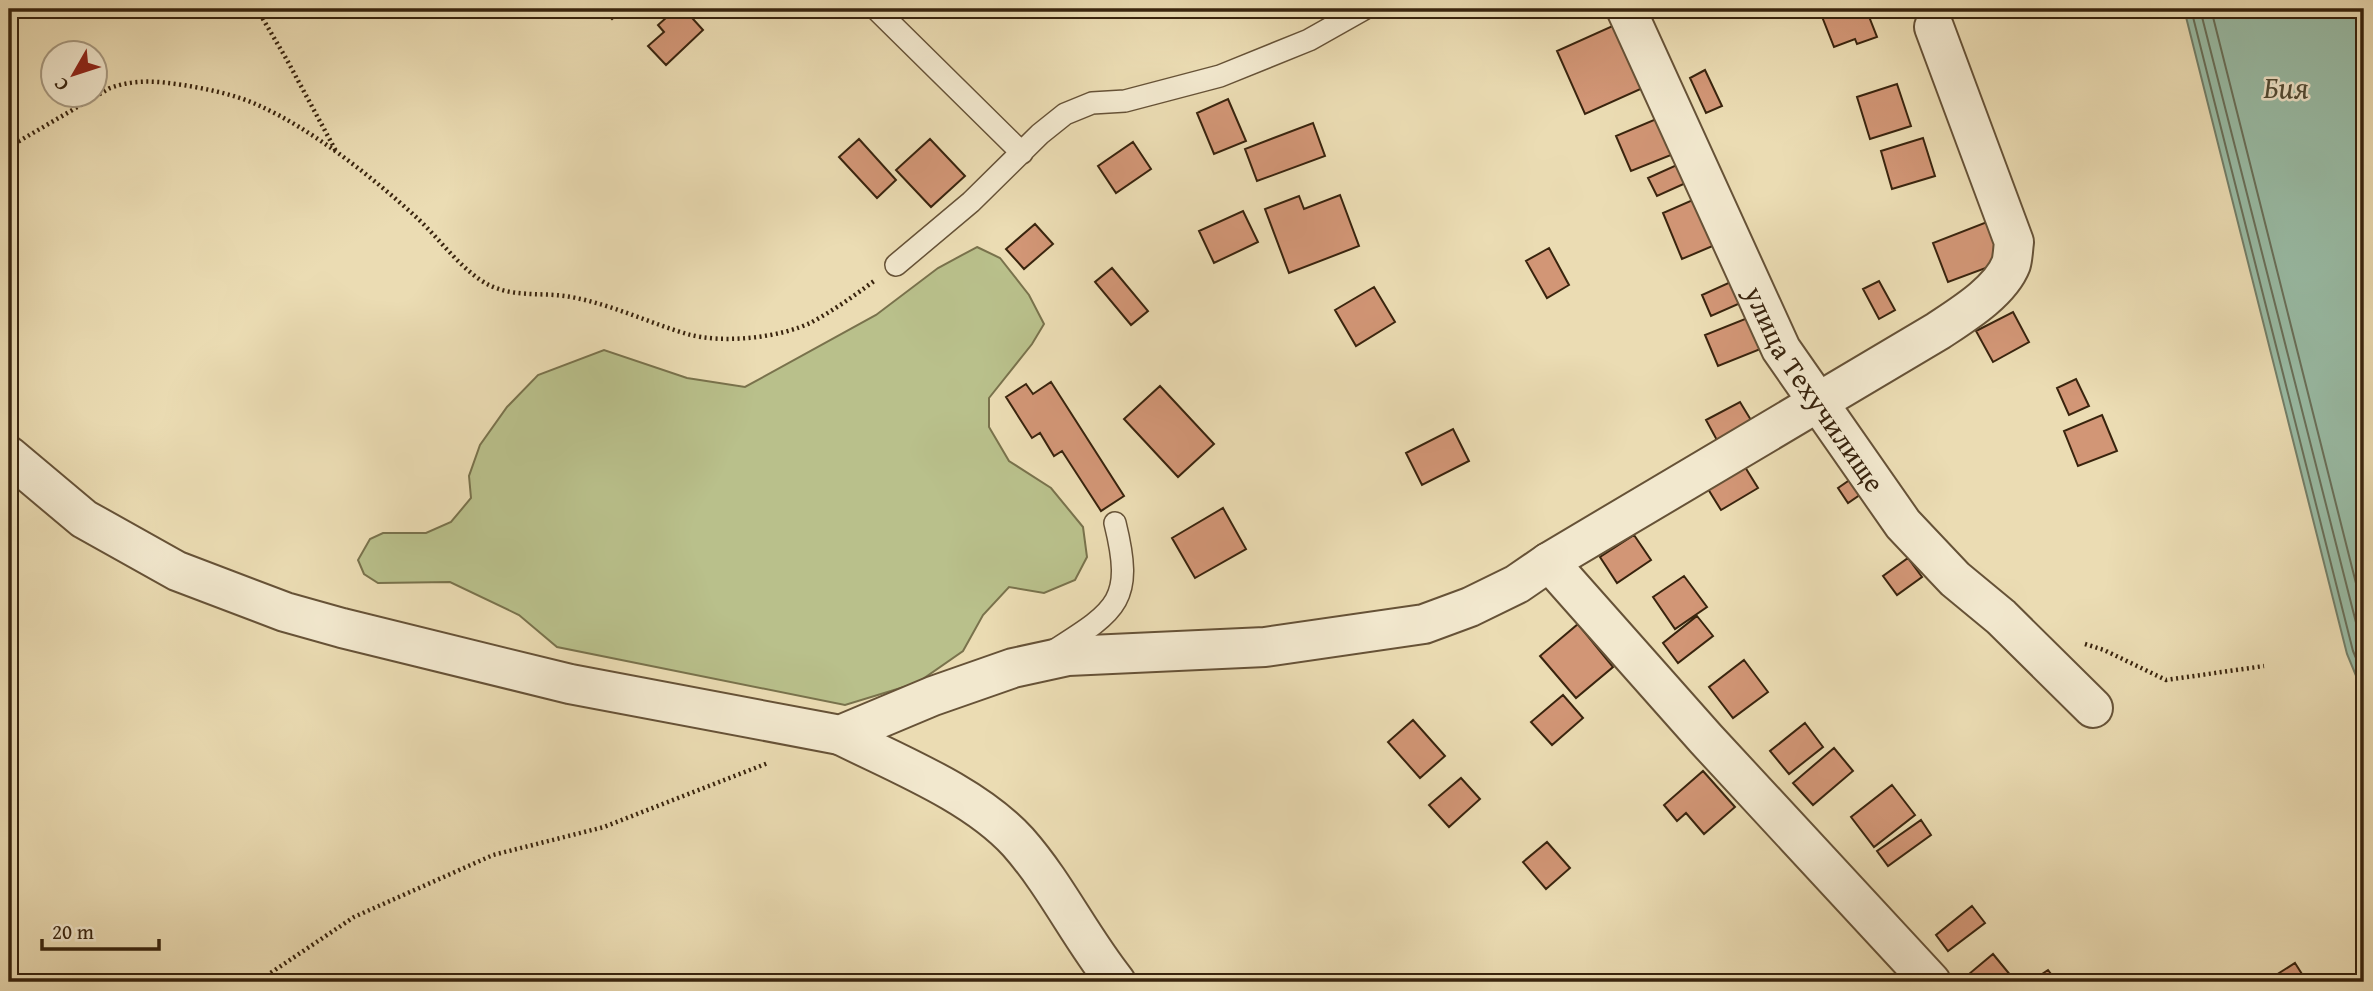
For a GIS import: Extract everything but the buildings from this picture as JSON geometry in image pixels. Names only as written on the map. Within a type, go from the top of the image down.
[{"type":"street","name":"улица Техучилище","points":[[1626,9],[1781,349],[1799,377],[1903,524],[1932,557],[2001,617],[2093,708]]},
{"type":"street","points":[[840,734],[933,696],[1013,668],[1068,656],[1265,646],[1423,624],[1470,607],[1517,584],[1549,562],[1938,331],[1976,306],[1991,292],[2010,265],[2014,242],[1934,27]]},
{"type":"street","points":[[9,456],[84,519],[177,571],[285,612],[570,684],[840,734],[944,789],[998,824],[1035,863],[1063,901],[1097,958],[1116,982]]},
{"type":"street","points":[[1549,562],[1706,739],[1931,982]]},
{"type":"lane","points":[[876,9],[1021,153]]},
{"type":"lane","points":[[897,265],[971,202],[1065,114],[1092,103],[1125,101],[1220,76],[1309,40],[1364,9]]},
{"type":"lane","points":[[1035,663],[1079,635],[1117,601],[1123,587],[1124,569],[1115,523]]},
{"type":"path","points":[[257,9],[337,154]]},
{"type":"path","points":[[9,147],[110,88],[127,82],[145,80],[200,88],[257,104],[291,121],[369,176],[417,217],[477,278],[497,290],[567,296],[597,302],[691,335],[727,340],[750,338],[809,323],[848,301],[897,265]]},
{"type":"path","points":[[2081,642],[2166,680],[2264,666]]},
{"type":"path","points":[[257,982],[354,917],[493,855],[604,827],[778,759]]},
{"type":"shaded area","points":[[977,247],[1000,258],[1029,295],[1044,324],[1032,344],[989,398],[989,427],[1009,461],[1051,488],[1083,527],[1087,557],[1075,580],[1044,593],[1009,587],[983,615],[963,651],[917,683],[845,705],[557,647],[519,615],[450,582],[378,583],[364,574],[358,560],[370,539],[383,533],[426,533],[451,522],[471,498],[469,476],[480,445],[507,407],[538,375],[604,350],[687,378],[745,387],[876,315],[938,268]]},
{"type":"water","name":"Бия","points":[[2184,9],[2364,9],[2364,695],[2347,654]]}]
